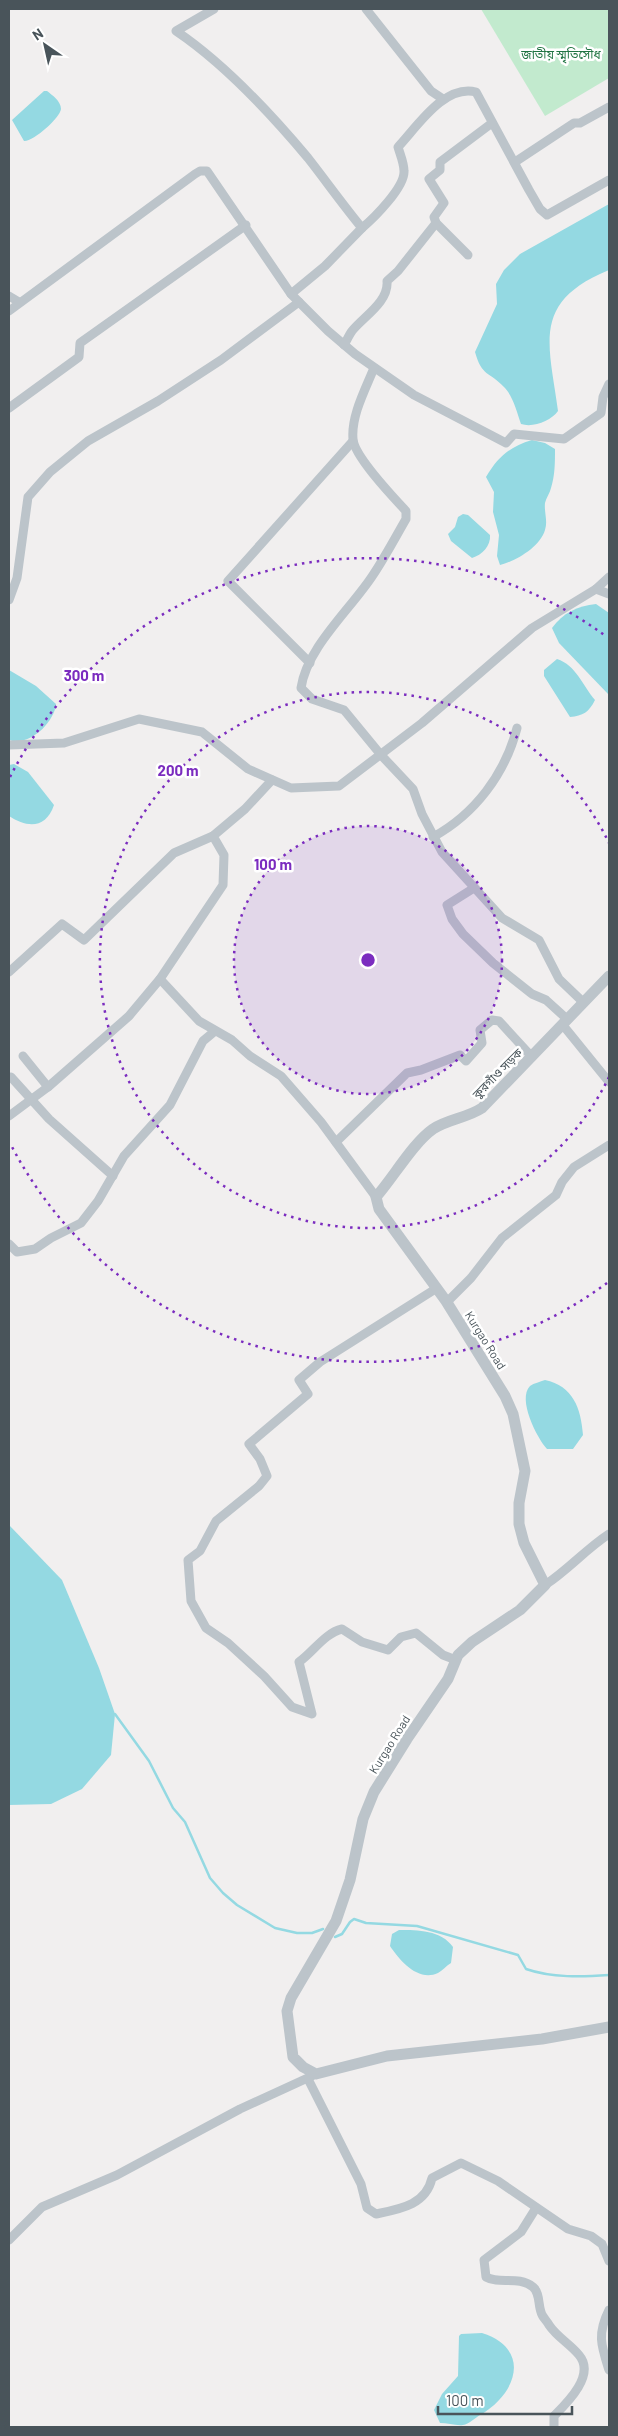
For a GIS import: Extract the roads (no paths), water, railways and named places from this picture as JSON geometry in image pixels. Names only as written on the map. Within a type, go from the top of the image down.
[{"type":"street","points":[[214,9],[176,31],[204,50],[281,127],[362,228]]},
{"type":"street","points":[[366,9],[431,90],[443,99]]},
{"type":"street","points":[[291,294],[325,266],[374,218],[401,183],[404,171],[398,147],[443,99],[468,90],[476,92],[540,209],[547,214],[609,180]]},
{"type":"street","points":[[515,162],[574,122],[580,123],[609,106]]},
{"type":"street","points":[[468,255],[436,223],[434,217],[444,204],[429,179],[440,170],[440,162],[492,123]]},
{"type":"street","points":[[9,311],[200,171],[207,171],[246,225],[291,294],[344,345],[414,395],[506,443],[514,434],[564,439],[600,413],[603,397],[609,384]]},
{"type":"street","points":[[344,345],[351,332],[379,303],[388,287],[386,281],[398,271],[436,223]]},
{"type":"street","points":[[9,408],[79,357],[80,343],[246,225]]},
{"type":"street","points":[[9,296],[19,302]]},
{"type":"street","points":[[9,600],[17,578],[28,497],[50,472],[88,441],[158,401],[221,360],[299,302]]},
{"type":"street","points":[[374,368],[353,428],[353,442],[364,461],[406,510],[406,519],[372,576],[321,644],[303,676],[301,688],[312,699],[344,710],[381,755],[413,788],[433,836],[442,852],[502,918],[538,940],[559,978],[583,1002]]},
{"type":"street","points":[[310,663],[228,581],[353,442]]},
{"type":"street","points":[[9,745],[64,743],[139,719],[202,732],[248,769],[291,788],[339,786],[422,723],[532,628],[596,589],[609,577]]},
{"type":"street","points":[[596,589],[609,594]]},
{"type":"street","points":[[433,836],[463,817],[479,800],[505,765],[517,728]]},
{"type":"street","points":[[9,972],[62,924],[84,940],[174,854],[213,836],[245,810],[272,780]]},
{"type":"street","points":[[9,1116],[48,1087],[129,1016],[160,979],[223,885],[224,855],[213,836]]},
{"type":"street","points":[[474,888],[448,906],[452,919],[463,934],[493,963],[532,994],[546,1000],[565,1021],[608,1077]]},
{"type":"street","name":"কুরগাঁও সড়ক","points":[[376,1197],[431,1130],[444,1123],[475,1113],[482,1108],[609,976]]},
{"type":"street","points":[[160,979],[199,1021],[281,1076],[336,1142],[376,1197]]},
{"type":"street","points":[[336,1142],[407,1073],[421,1070],[460,1055],[466,1061],[482,1044],[480,1030],[492,1020],[499,1020],[532,1058]]},
{"type":"street","points":[[9,1244],[17,1252],[35,1249],[51,1238],[81,1223],[113,1176],[124,1156],[170,1105],[203,1041],[215,1030]]},
{"type":"street","points":[[22,1056],[48,1087]]},
{"type":"street","points":[[11,1077],[50,1119],[113,1176]]},
{"type":"street","points":[[447,1302],[471,1278],[502,1238],[556,1195],[562,1182],[574,1167],[609,1145]]},
{"type":"street","name":"Kurgao Road","points":[[312,2076],[293,2057],[287,2011],[291,1998],[336,1921],[350,1880],[363,1819],[374,1792],[448,1679],[456,1660],[472,1642],[520,1610],[545,1585],[524,1543],[519,1524],[519,1503],[525,1471],[513,1414],[499,1385],[447,1302],[379,1209],[376,1197]]},
{"type":"street","points":[[437,1288],[320,1362],[299,1380],[308,1394],[249,1444],[260,1459],[267,1476],[258,1486],[216,1521],[200,1551],[188,1560],[191,1601],[206,1628],[228,1644],[264,1676],[292,1707],[312,1714],[299,1662],[314,1651],[332,1631],[342,1629],[362,1642],[388,1650],[402,1637],[416,1633],[443,1655],[456,1660]]},
{"type":"street","points":[[545,1585],[560,1575],[581,1555],[609,1534]]},
{"type":"street","points":[[9,2240],[42,2207],[117,2176],[240,2109],[312,2076],[387,2056],[542,2039],[609,2027]]},
{"type":"street","points":[[312,2076],[362,2184],[367,2208],[376,2214],[411,2205],[429,2191],[432,2178],[461,2163],[498,2181],[568,2229],[591,2236],[602,2244],[609,2261]]},
{"type":"street","points":[[536,2208],[521,2232],[484,2260],[486,2277],[494,2281],[514,2279],[533,2288],[540,2300],[541,2312],[552,2330],[580,2356],[584,2366],[580,2384],[569,2401],[554,2416],[554,2427]]},
{"type":"street","points":[[609,2310],[601,2326],[603,2349],[609,2370]]},
{"type":"water","points":[[44,91],[54,96],[61,109],[56,118],[39,134],[24,141],[12,120]]},
{"type":"water","points":[[609,204],[609,270],[584,282],[567,296],[556,311],[551,327],[551,365],[558,411],[551,418],[541,423],[521,424],[510,395],[499,382],[483,370],[475,352],[497,304],[496,284],[504,270],[520,254]]},
{"type":"water","points":[[532,440],[545,443],[555,449],[553,478],[545,503],[545,530],[538,542],[527,552],[500,565],[497,556],[499,535],[493,512],[494,492],[486,477],[505,454],[517,446]]},
{"type":"water","points":[[463,514],[468,515],[490,535],[489,543],[485,550],[472,558],[451,541],[448,534],[455,527],[458,517]]},
{"type":"water","points":[[596,604],[609,613],[609,695],[559,643],[552,628],[571,611],[583,606]]},
{"type":"water","points":[[557,659],[564,662],[574,671],[595,700],[588,710],[579,716],[570,717],[544,676],[544,670]]},
{"type":"water","points":[[9,670],[36,686],[56,704],[51,719],[46,726],[32,737],[24,740],[9,740]]},
{"type":"water","points":[[14,764],[28,772],[54,805],[51,813],[41,822],[35,824],[22,823],[9,816],[9,765]]},
{"type":"water","points":[[545,1380],[562,1387],[569,1393],[577,1407],[583,1435],[573,1449],[547,1449],[534,1428],[527,1409],[527,1392],[530,1386]]},
{"type":"water","points":[[9,1525],[62,1580],[99,1668],[115,1714],[111,1755],[82,1789],[51,1804],[9,1805]]},
{"type":"water","points":[[399,1930],[429,1932],[442,1937],[453,1947],[451,1963],[440,1972],[431,1975],[423,1975],[410,1968],[404,1964],[390,1946],[392,1934]]},
{"type":"water","points":[[482,2333],[498,2340],[508,2350],[513,2360],[514,2372],[510,2384],[503,2396],[493,2406],[467,2423],[461,2425],[440,2423],[434,2410],[442,2394],[458,2376],[459,2336],[461,2334]]},
{"type":"waterway","points":[[115,1714],[149,1761],[173,1808],[185,1822],[210,1878],[223,1893],[237,1905],[275,1928],[297,1933],[312,1933],[323,1929]]},
{"type":"waterway","points":[[335,1937],[342,1934],[354,1919],[366,1923],[417,1926],[518,1955],[526,1969],[536,1972],[567,1976],[609,1975]]},
{"type":"park label","name":"জাতীয় স্মৃতিসৌধ","points":[[561,54]]}]
